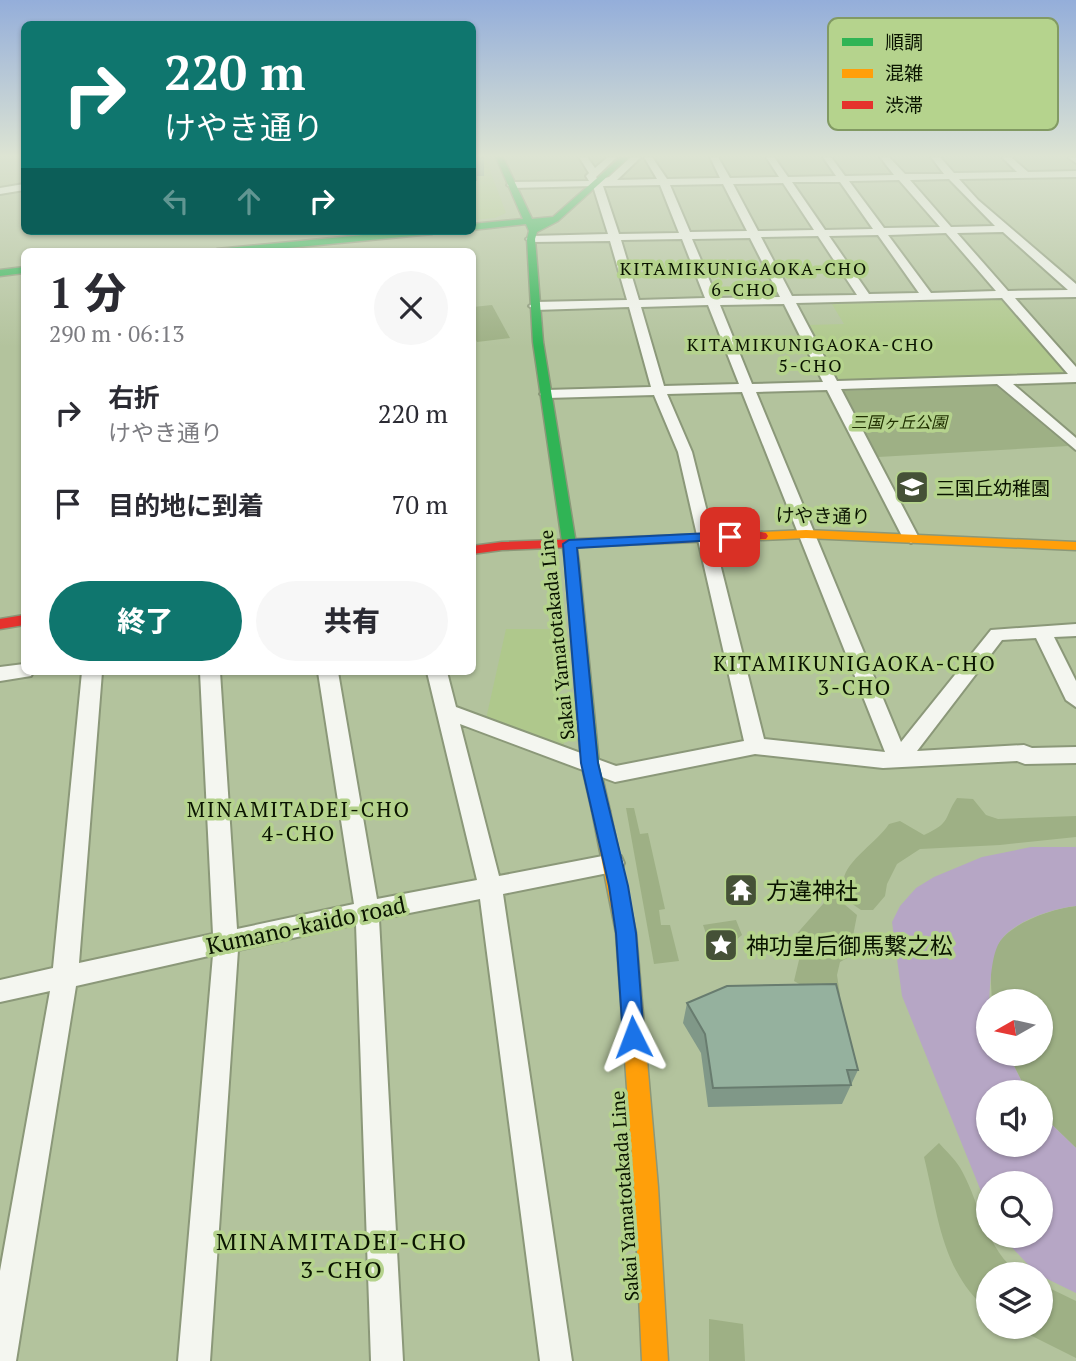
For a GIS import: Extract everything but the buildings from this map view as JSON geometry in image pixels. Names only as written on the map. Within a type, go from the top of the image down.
[{"type":"main road","points":[[527,221],[531,230]]},
{"type":"main road","points":[[476,227],[531,230],[552,221]]},
{"type":"main road","name":"Sakai Yamatotakada Line","points":[[531,230],[534,306],[569,544],[590,763],[626,933],[646,1187],[655,1361]]},
{"type":"main road","points":[[238,248],[289,238],[350,235]]},
{"type":"main road","points":[[0,273],[21,270]]},
{"type":"main road","name":"けやき通り","points":[[476,550],[806,534],[1076,546]]},
{"type":"main road","points":[[0,624],[21,620]]},
{"type":"street","points":[[610,221],[659,391],[685,452],[755,746]]},
{"type":"street","points":[[679,221],[898,760]]},
{"type":"street","points":[[746,221],[911,538]]},
{"type":"street","points":[[813,221],[865,297]]},
{"type":"street","points":[[873,221],[927,296]]},
{"type":"street","points":[[940,221],[1076,377]]},
{"type":"street","points":[[995,221],[1076,291]]},
{"type":"street","points":[[531,230],[615,237],[1005,229]]},
{"type":"street","points":[[534,306],[1076,291]]},
{"type":"street","points":[[547,394],[1076,377]]},
{"type":"street","points":[[1001,381],[1076,446]]},
{"type":"street","points":[[898,760],[997,634],[1076,630]]},
{"type":"street","points":[[1042,632],[1076,700]]},
{"type":"street","points":[[0,674],[21,671]]},
{"type":"street","points":[[0,1361],[65,977],[92,675]]},
{"type":"street","points":[[194,1361],[226,942],[209,675]]},
{"type":"street","points":[[328,675],[367,911],[387,1361]]},
{"type":"street","points":[[439,675],[490,887],[556,1361]]},
{"type":"street","points":[[447,712],[615,774],[755,746],[898,760],[1024,753],[1025,756],[1076,755]]},
{"type":"street","name":"Kumano-kaido road","points":[[0,992],[367,911],[613,863]]},
{"type":"shaded area","points":[[1000,297],[1067,375],[838,382],[808,325],[844,324],[830,301]]},
{"type":"shaded area","points":[[506,629],[552,629],[564,746],[486,719]]},
{"type":"shaded area","points":[[1031,847],[1076,847],[1076,906],[1045,913],[1005,935],[995,952],[990,989],[976,989],[976,1066],[1014,1066],[1021,1080],[976,1080],[976,1157],[1053,1157],[1053,1126],[1076,1148],[1076,1293],[1053,1282],[1053,1262],[1026,1262],[1012,1248],[1053,1248],[1053,1171],[976,1171],[976,1179],[902,996],[892,922],[900,906],[916,888],[934,877],[982,857]]},
{"type":"green space","points":[[492,305],[510,338],[477,342],[476,307]]},
{"type":"green space","name":"三国ヶ丘公園","points":[[995,385],[1068,446],[878,457],[843,391]]},
{"type":"green space","points":[[957,798],[973,799],[986,815],[998,819],[1076,816],[1076,837],[1000,845],[920,849],[897,864],[887,884],[885,896],[873,910],[861,910],[848,901],[844,885],[846,872],[889,824],[900,821],[924,835],[946,820]]},
{"type":"green space","points":[[626,808],[634,808],[640,834],[648,833],[665,909],[659,910],[661,925],[670,925],[679,961],[654,964]]},
{"type":"green space","points":[[838,887],[842,889],[844,904],[857,915],[849,957],[840,962],[837,975],[840,995],[803,996],[801,985],[794,981],[799,960],[793,938]]},
{"type":"green space","points":[[1076,906],[1076,1148],[1053,1126],[1053,1080],[1021,1080],[1014,1066],[1054,1066],[1054,989],[991,989],[992,962],[1000,941],[1015,928],[1056,910]]},
{"type":"green space","points":[[736,920],[742,935],[721,952],[712,951],[703,925]]},
{"type":"green space","points":[[939,1143],[952,1157],[961,1169],[976,1204],[976,1248],[996,1248],[1007,1262],[976,1262],[976,1298],[951,1260],[938,1220],[924,1157]]},
{"type":"green space","points":[[1053,1290],[1076,1301],[1076,1358],[1038,1339],[1053,1339]]},
{"type":"green space","points":[[709,1319],[743,1324],[745,1361],[709,1361]]},
{"type":"traffic: fast","points":[[528,221],[533,231]]},
{"type":"traffic: fast","points":[[476,227],[539,221]]},
{"type":"traffic: fast","points":[[552,221],[533,231],[531,239],[538,342],[572,562],[590,763],[601,811]]},
{"type":"traffic: fast","points":[[258,248],[391,235]]},
{"type":"traffic: fast","points":[[0,273],[21,270]]},
{"type":"traffic: slow","points":[[761,536],[806,534],[1076,546]]},
{"type":"traffic: slow","points":[[601,811],[626,933],[646,1187],[655,1361]]},
{"type":"traffic: jam","points":[[476,549],[502,546],[761,536]]},
{"type":"traffic: jam","points":[[0,624],[21,620]]},
{"type":"place","name":"三国丘幼稚園","points":[[912,487]]},
{"type":"place","name":"方違神社","points":[[741,890]]},
{"type":"place","name":"神功皇后御馬繋之松","points":[[721,945]]},
{"type":"district","name":"KITAMIKUNIGAOKA-CHO 6-CHO","points":[[744,278]]},
{"type":"district","name":"KITAMIKUNIGAOKA-CHO 5-CHO","points":[[811,354]]},
{"type":"district","name":"KITAMIKUNIGAOKA-CHO 3-CHO","points":[[855,675]]},
{"type":"district","name":"MINAMITADEI-CHO 4-CHO","points":[[299,821]]},
{"type":"district","name":"MINAMITADEI-CHO 3-CHO","points":[[342,1255]]},
{"type":"route","points":[[633,1037],[626,933],[590,763],[569,544],[730,537]]}]
